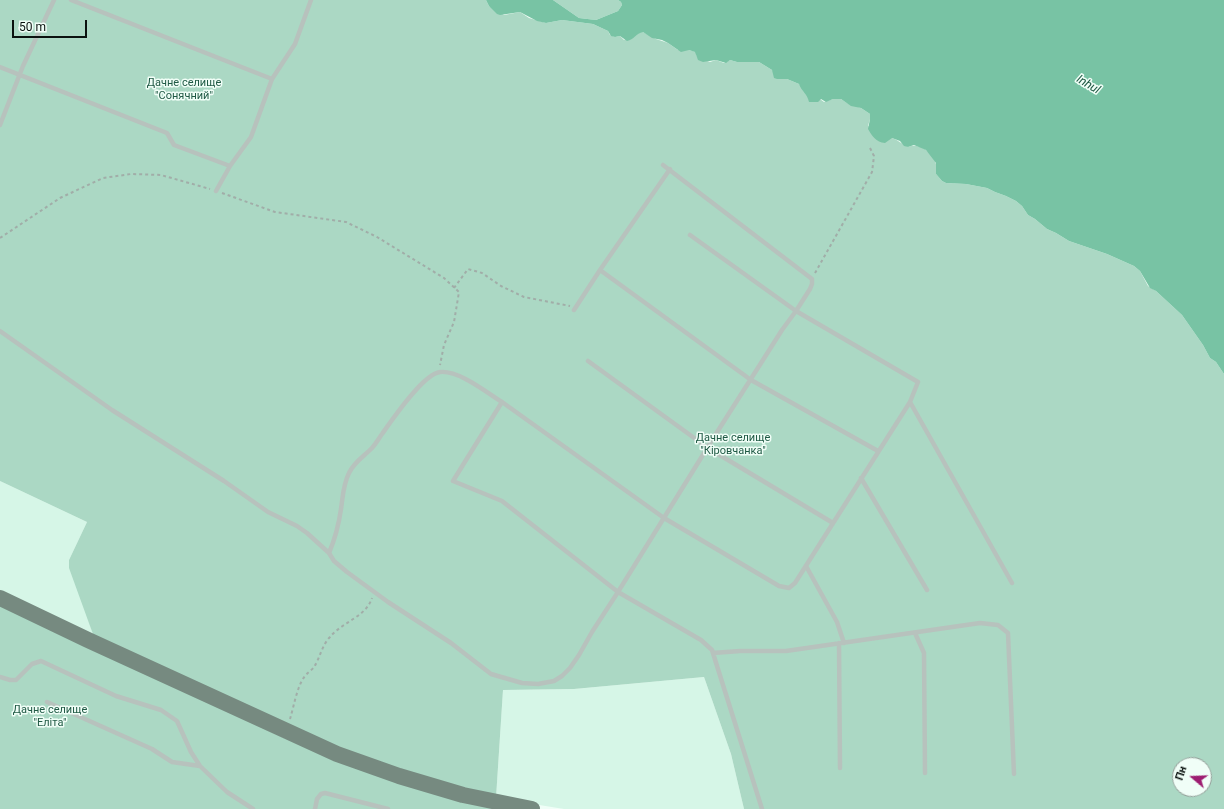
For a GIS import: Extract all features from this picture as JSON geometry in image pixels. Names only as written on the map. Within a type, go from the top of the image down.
[{"type":"highway","points":[[0,598],[96,644],[336,754],[462,795],[532,809]]},
{"type":"lane","points":[[0,125],[20,74],[54,0]]},
{"type":"lane","points":[[71,0],[272,79]]},
{"type":"lane","points":[[216,191],[230,166],[251,137],[272,79],[295,44],[311,0]]},
{"type":"lane","points":[[0,67],[167,133],[174,145],[230,166]]},
{"type":"lane","points":[[663,165],[812,279],[810,288],[796,311],[782,330],[751,380],[664,518],[570,668],[554,681],[538,684],[522,683],[491,674],[451,643],[376,593],[339,566],[331,558],[330,553],[341,510],[343,490],[353,466],[372,448],[406,400],[427,378],[439,372],[449,372],[460,376],[502,402],[664,518],[780,586],[789,588],[795,583],[910,402],[918,382],[796,311],[690,235]]},
{"type":"lane","points":[[575,309],[600,270],[670,169]]},
{"type":"lane","points":[[600,270],[751,380],[878,451]]},
{"type":"lane","points":[[0,331],[112,410],[224,480],[268,512],[302,530],[330,553]]},
{"type":"lane","points":[[588,361],[708,448],[833,523]]},
{"type":"lane","points":[[502,402],[453,481],[502,501],[618,592],[701,640],[712,650],[762,809]]},
{"type":"lane","points":[[910,402],[1012,583]]},
{"type":"lane","points":[[862,478],[927,590]]},
{"type":"lane","points":[[806,566],[837,622],[842,643],[840,768]]},
{"type":"lane","points":[[713,653],[740,651],[786,651],[980,623],[998,625],[1008,633],[1014,774]]},
{"type":"lane","points":[[916,633],[924,653],[925,772]]},
{"type":"lane","points":[[0,677],[16,680],[32,664],[41,661],[116,696],[161,710],[177,721],[191,752],[200,766],[227,792],[252,809]]},
{"type":"lane","points":[[47,702],[152,749],[172,762],[200,766]]},
{"type":"lane","points":[[315,809],[317,799],[321,794],[325,793],[388,809]]},
{"type":"path","points":[[812,279],[872,172],[874,156],[869,146]]},
{"type":"path","points":[[0,238],[60,198],[103,178],[131,174],[161,175],[216,191],[275,212],[346,222],[377,237],[444,278],[459,292],[454,322],[444,345],[439,372]]},
{"type":"path","points":[[454,288],[468,269],[482,273],[501,286],[524,297],[575,309]]},
{"type":"path","points":[[286,732],[296,696],[305,676],[314,667],[329,637],[344,624],[365,610],[376,593]]},
{"type":"shaded area","points":[[0,481],[87,522],[69,560],[94,637],[0,592]]},
{"type":"shaded area","points":[[704,677],[731,754],[744,809],[564,809],[496,798],[503,690],[574,689]]},
{"type":"green space","points":[[0,0],[486,0],[489,6],[504,15],[520,12],[529,18],[546,23],[562,20],[593,24],[608,31],[610,35],[615,37],[620,36],[624,40],[639,32],[643,32],[668,43],[678,50],[689,50],[696,52],[697,57],[710,62],[716,60],[724,63],[730,60],[737,62],[759,62],[772,70],[779,79],[787,79],[799,84],[824,102],[833,99],[841,99],[861,108],[870,114],[868,126],[908,147],[917,146],[929,152],[935,160],[936,174],[942,181],[946,183],[966,184],[987,188],[1006,196],[1016,201],[1022,206],[1028,215],[1047,229],[1069,241],[1107,254],[1134,266],[1140,271],[1148,286],[1156,291],[1182,315],[1203,345],[1210,358],[1216,362],[1224,374],[1224,809],[744,809],[731,754],[704,677],[574,689],[503,690],[496,798],[371,762],[94,637],[69,568],[69,560],[87,522],[0,481]]},
{"type":"green space","points":[[553,0],[618,0],[622,5],[618,11],[596,20],[579,18]]},
{"type":"green space","name":"Дачне селище \"Еліта\"","points":[[0,604],[284,738],[503,809],[0,809]]},
{"type":"water","name":"Inhul","points":[[486,0],[553,0],[579,18],[596,20],[618,11],[622,5],[618,0],[1224,0],[1224,374],[1216,362],[1210,358],[1203,345],[1182,315],[1156,291],[1150,288],[1140,271],[1134,266],[1107,254],[1069,241],[1047,229],[1028,215],[1022,206],[1016,201],[1006,196],[987,188],[966,184],[946,183],[942,181],[936,174],[936,163],[926,150],[914,145],[908,147],[904,146],[900,141],[892,138],[885,143],[875,138],[868,129],[870,114],[861,108],[851,106],[841,99],[833,99],[826,102],[821,99],[818,102],[809,102],[799,84],[787,79],[774,78],[772,70],[759,62],[737,62],[730,60],[726,63],[716,60],[703,62],[698,60],[695,52],[689,50],[681,52],[668,43],[652,38],[643,32],[627,41],[620,36],[611,36],[608,31],[593,24],[562,20],[546,23],[537,21],[520,12],[500,15],[489,6]]},
{"type":"park label","name":"Дачне селище \"Сонячний\"","points":[[184,89]]},
{"type":"park label","name":"Дачне селище \"Кіровчанка\"","points":[[733,444]]}]
